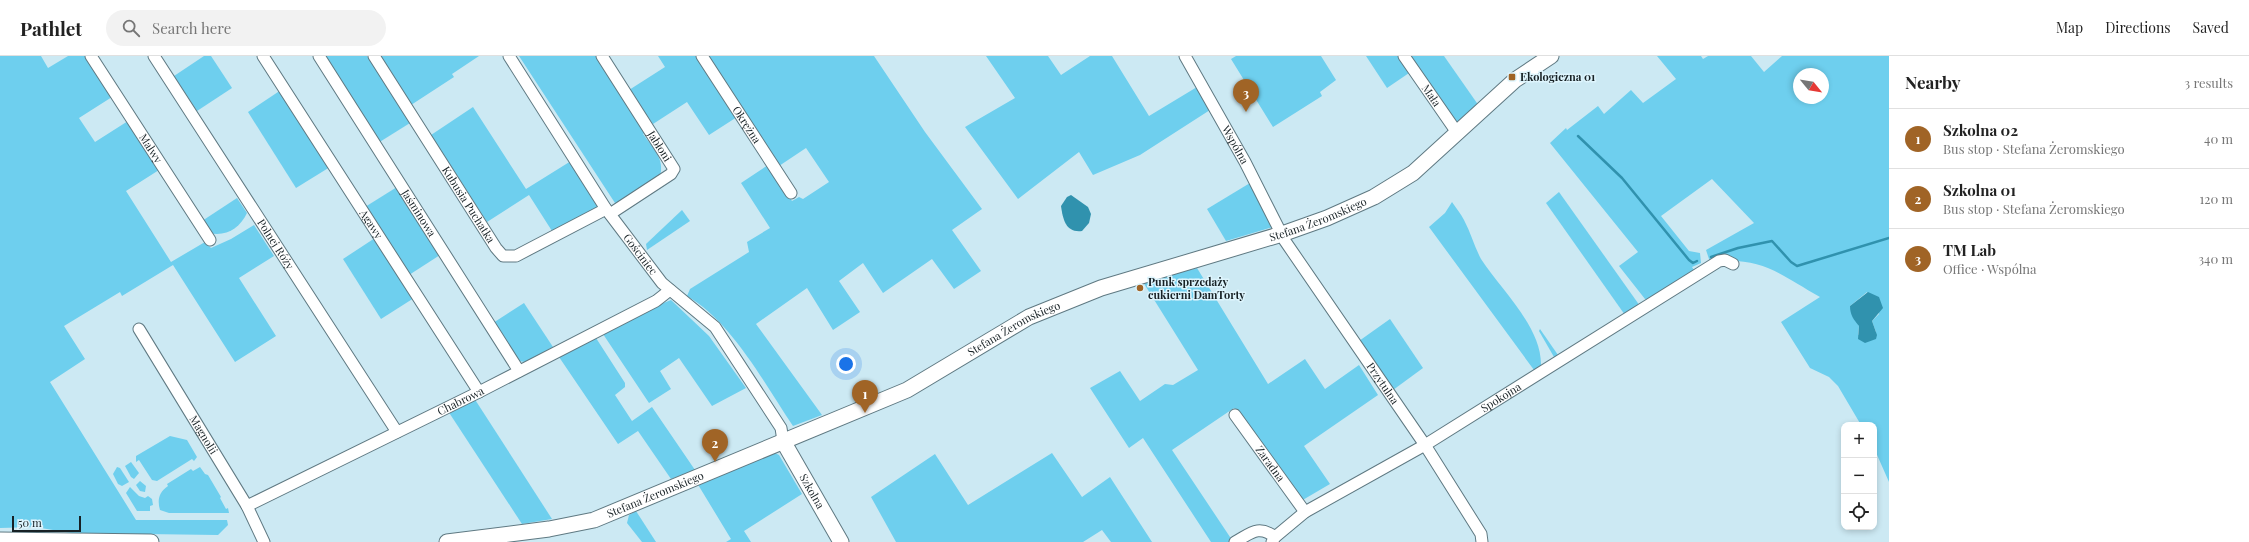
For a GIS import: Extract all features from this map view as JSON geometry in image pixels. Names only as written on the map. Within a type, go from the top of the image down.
[{"type":"street","name":"Malwy","points":[[91,56],[210,240]]},
{"type":"street","name":"Polnej Róży","points":[[154,56],[397,432]]},
{"type":"street","name":"Agawy","points":[[263,56],[479,392]]},
{"type":"street","name":"Jaśminowa","points":[[319,56],[520,370]]},
{"type":"street","name":"Kubusia Puchatka","points":[[374,56],[496,248],[503,256],[516,256],[608,211]]},
{"type":"street","name":"Gościniec","points":[[510,56],[608,211],[656,276],[670,290],[704,316],[722,336],[781,428],[782,441]]},
{"type":"street","name":"Jabłoni","points":[[602,56],[674,169],[671,174],[608,211]]},
{"type":"street","name":"Okrężna","points":[[702,56],[791,193]]},
{"type":"street","name":"Wspólna","points":[[1185,56],[1245,162],[1282,234]]},
{"type":"street","name":"Mała","points":[[1404,56],[1458,134]]},
{"type":"street","name":"Stefana Żeromskiego","points":[[447,542],[550,529],[594,520],[907,390],[1029,317],[1100,288],[1282,234],[1327,218],[1386,190],[1414,173],[1522,75],[1550,56]]},
{"type":"street","name":"Przytulna","points":[[1282,234],[1344,329],[1425,445],[1481,538]]},
{"type":"street","name":"Spokojna","points":[[1273,539],[1305,512],[1425,445],[1719,261],[1725,260],[1733,264]]},
{"type":"street","name":"Chabrowa","points":[[247,506],[479,392],[656,301],[670,290]]},
{"type":"street","name":"Magnolii","points":[[139,329],[247,506],[264,542]]},
{"type":"street","name":"Zaradna","points":[[1234,415],[1305,512]]},
{"type":"street","name":"Szkolna","points":[[782,441],[842,542]]},
{"type":"street","points":[[1234,542],[1263,529],[1273,539]]},
{"type":"street","points":[[0,540],[151,542]]},
{"type":"shaded area","points":[[0,56],[41,56],[48,68],[68,56],[86,56],[112,97],[79,118],[95,142],[128,121],[159,170],[126,191],[171,262],[205,242],[211,248],[231,239],[254,225],[274,256],[239,278],[276,336],[235,362],[173,265],[122,296],[120,292],[64,326],[85,359],[50,382],[136,520],[227,520],[228,525],[218,535],[71,533],[35,527],[0,528]]},
{"type":"shaded area","points":[[204,56],[211,56],[232,88],[197,111],[174,76]]},
{"type":"shaded area","points":[[323,56],[367,56],[410,123],[378,143]]},
{"type":"shaded area","points":[[380,56],[479,56],[452,74],[454,77],[411,105]]},
{"type":"shaded area","points":[[519,56],[597,56],[646,132],[643,134],[657,154],[661,164],[660,176],[625,200],[615,203]]},
{"type":"shaded area","points":[[658,56],[697,56],[737,117],[709,135],[687,102],[653,124],[629,90],[665,67]]},
{"type":"shaded area","points":[[707,56],[874,56],[925,132],[982,209],[952,230],[981,271],[954,289],[932,259],[883,293],[863,263],[839,281],[860,312],[833,330],[807,288],[756,324],[822,415],[793,426],[759,373],[732,337],[703,307],[687,296],[690,289],[749,252],[747,242],[770,228],[741,183],[768,165],[792,201],[799,197],[803,199],[829,182],[806,148],[779,166]]},
{"type":"shaded area","points":[[986,56],[1048,56],[1061,75],[1090,56],[1112,56],[1149,116],[1197,87],[1210,110],[1140,155],[1093,175],[1079,152],[1018,199],[965,127],[1015,98]]},
{"type":"shaded area","points":[[1236,56],[1321,56],[1336,80],[1320,92],[1322,96],[1273,127],[1231,59]]},
{"type":"shaded area","points":[[1366,56],[1398,56],[1409,73],[1387,88]]},
{"type":"shaded area","points":[[1409,56],[1444,56],[1479,106],[1457,127]]},
{"type":"shaded area","points":[[1657,56],[1701,56],[1703,59],[1708,56],[1751,56],[1764,72],[1782,56],[1889,56],[1889,482],[1877,455],[1877,422],[1859,422],[1838,386],[1829,377],[1810,368],[1781,322],[1820,297],[1780,274],[1756,264],[1728,261],[1710,262],[1706,250],[1754,223],[1712,179],[1661,216],[1689,251],[1700,253],[1701,263],[1692,267],[1694,270],[1650,299],[1645,299],[1619,266],[1638,252],[1550,143],[1566,128],[1567,130],[1598,106],[1604,114],[1631,90],[1643,103],[1676,79]],"holes":[[[1867,292],[1879,314],[1872,321],[1876,332],[1858,335],[1859,326],[1850,306]]]},
{"type":"shaded area","points":[[281,90],[330,167],[296,188],[248,112]]},
{"type":"shaded area","points":[[473,107],[526,189],[571,161],[600,206],[552,231],[529,195],[487,222],[431,135]]},
{"type":"shaded area","points":[[1250,183],[1273,227],[1226,241],[1207,209]]},
{"type":"shaded area","points":[[397,187],[440,255],[409,275],[365,207]]},
{"type":"shaded area","points":[[1559,192],[1640,306],[1625,315],[1546,203]]},
{"type":"shaded area","points":[[1071,195],[1088,207],[1091,214],[1089,223],[1082,231],[1072,230],[1064,221],[1061,206],[1067,197]]},
{"type":"shaded area","points":[[237,198],[247,213],[240,223],[232,230],[221,234],[209,233],[202,221]]},
{"type":"shaded area","points":[[1452,202],[1464,220],[1481,259],[1528,323],[1535,337],[1540,351],[1541,366],[1534,370],[1429,227],[1445,213]]},
{"type":"shaded area","points":[[682,210],[690,221],[647,250],[646,244]]},
{"type":"shaded area","points":[[375,238],[414,298],[381,319],[343,259]]},
{"type":"shaded area","points":[[1197,268],[1268,384],[1305,359],[1325,389],[1359,365],[1378,395],[1304,446],[1330,484],[1301,501],[1234,408],[1172,450],[1232,540],[1229,542],[1211,542],[1143,438],[1129,448],[1090,388],[1120,371],[1140,401],[1165,384],[1173,385],[1198,370],[1143,282]]},
{"type":"shaded area","points":[[1868,292],[1879,297],[1883,308],[1872,321],[1877,335],[1876,339],[1865,343],[1858,339],[1859,326],[1852,315],[1850,306]]},
{"type":"shaded area","points":[[671,300],[709,336],[746,388],[712,406],[679,358],[660,371],[671,389],[649,403],[603,334],[646,310]]},
{"type":"shaded area","points":[[524,303],[553,347],[525,362],[518,361],[493,323]]},
{"type":"shaded area","points":[[1390,319],[1423,368],[1393,390],[1359,341]]},
{"type":"shaded area","points":[[1540,329],[1558,355],[1554,357],[1539,331]]},
{"type":"shaded area","points":[[596,338],[625,383],[625,387],[615,395],[632,421],[652,407],[695,470],[671,479],[638,431],[618,444],[559,357]]},
{"type":"shaded area","points":[[474,398],[552,519],[522,524],[448,411]]},
{"type":"shaded area","points":[[170,436],[187,440],[197,457],[194,461],[192,459],[157,481],[152,480],[139,460],[136,462],[136,456]]},
{"type":"shaded area","points":[[775,453],[779,455],[802,494],[744,531],[751,542],[726,542],[731,539],[697,483]]},
{"type":"shaded area","points":[[1052,453],[1082,497],[1110,477],[1152,542],[1111,542],[1102,530],[1083,542],[896,542],[871,497],[935,454],[968,505]]},
{"type":"shaded area","points":[[131,462],[139,473],[134,479],[131,477],[125,466]]},
{"type":"shaded area","points":[[117,467],[120,468],[129,482],[122,486],[118,484],[113,474]]},
{"type":"shaded area","points":[[200,467],[205,474],[208,475],[226,509],[228,508],[229,513],[169,513],[160,510],[160,496],[168,486],[167,484],[191,469],[193,471]]},
{"type":"shaded area","points":[[140,481],[146,486],[145,492],[140,491],[136,485]]},
{"type":"shaded area","points":[[130,487],[139,496],[145,498],[148,496],[152,499],[153,505],[150,506],[150,511],[137,511],[126,493]]},
{"type":"shaded area","points":[[636,511],[656,542],[642,542],[627,523],[629,515]]},
{"type":"waterway","points":[[1578,136],[1622,178],[1689,260],[1693,263],[1697,261]]},
{"type":"waterway","points":[[1711,257],[1738,248],[1772,241],[1791,262],[1797,266],[1889,238]]},
{"type":"place","name":"Ekologiczna 01","points":[[1512,77]]},
{"type":"place","name":"TM Lab","points":[[1246,112]]},
{"type":"place","name":"Punk sprzedaży cukierni DamTorty","points":[[1140,288]]},
{"type":"place","name":"Szkolna 02","points":[[865,413]]},
{"type":"place","name":"Szkolna 01","points":[[715,462]]}]
